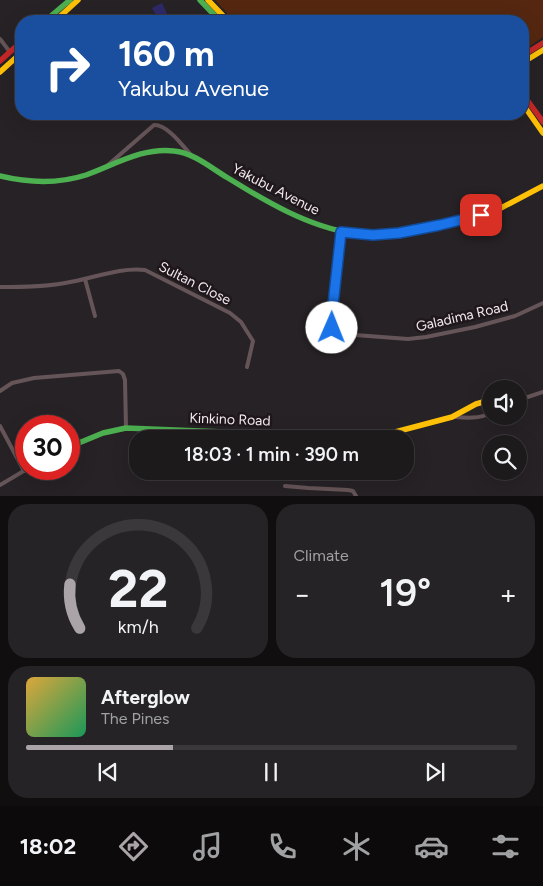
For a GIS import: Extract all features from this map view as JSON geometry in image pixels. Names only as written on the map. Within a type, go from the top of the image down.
[{"type":"street","points":[[52,15],[70,0]]},
{"type":"street","points":[[62,15],[78,0]]},
{"type":"street","points":[[200,0],[214,15]]},
{"type":"street","points":[[208,0],[222,15]]},
{"type":"street","points":[[0,39],[10,52]]},
{"type":"street","points":[[529,52],[543,43]]},
{"type":"street","points":[[0,62],[15,47]]},
{"type":"street","points":[[529,59],[543,50]]},
{"type":"street","points":[[0,72],[15,58]]},
{"type":"street","points":[[529,103],[543,122]]},
{"type":"street","points":[[529,113],[543,133]]},
{"type":"street","points":[[105,167],[154,125],[166,129],[191,155]]},
{"type":"street","name":"Yakubu Avenue","points":[[0,176],[14,180],[51,182],[83,176],[148,152],[180,151],[191,155],[228,179],[316,224],[341,232],[373,235],[399,233],[493,212],[543,186]]},
{"type":"street","name":"Galadima Road","points":[[341,232],[331,323],[332,328],[336,332],[408,339],[426,337],[475,327],[515,316],[543,303]]},
{"type":"street","name":"Sultan Close","points":[[0,287],[34,287],[85,279],[131,268],[145,270],[230,313],[241,322],[252,340],[246,367]]},
{"type":"street","points":[[85,279],[95,316]]},
{"type":"street","points":[[0,391],[12,383],[34,378],[119,371],[124,374],[125,380],[126,428]]},
{"type":"street","points":[[527,397],[543,392]]},
{"type":"street","name":"Kinkino Road","points":[[80,443],[94,436],[126,428],[380,436],[452,417],[482,402]]},
{"type":"street","name":"Kinkino Road","points":[[452,417],[482,417]]},
{"type":"street","points":[[0,426],[15,451]]},
{"type":"street","points":[[0,485],[15,476]]},
{"type":"street","points":[[286,486],[348,490],[353,491],[356,496]]},
{"type":"shaded area","points":[[215,0],[543,0],[543,37],[529,47],[529,15],[229,15]]},
{"type":"shaded area","points":[[162,3],[168,15],[156,15],[152,8]]},
{"type":"traffic: fast","points":[[52,15],[70,0]]},
{"type":"traffic: fast","points":[[200,0],[214,15]]},
{"type":"traffic: fast","points":[[0,176],[43,182],[65,180],[86,175],[140,154],[162,150],[181,152],[195,158],[288,212],[320,225],[352,233]]},
{"type":"traffic: fast","points":[[80,442],[103,433],[126,428],[176,430]]},
{"type":"traffic: slow","points":[[62,15],[78,0]]},
{"type":"traffic: slow","points":[[208,0],[222,15]]},
{"type":"traffic: slow","points":[[529,59],[543,50]]},
{"type":"traffic: slow","points":[[0,72],[15,58]]},
{"type":"traffic: slow","points":[[529,113],[543,133]]},
{"type":"traffic: slow","points":[[352,233],[374,235],[398,232],[470,218],[499,209],[543,186]]},
{"type":"traffic: slow","points":[[403,430],[452,417],[482,402]]},
{"type":"traffic: jam","points":[[529,52],[543,43]]},
{"type":"traffic: jam","points":[[0,61],[15,47]]},
{"type":"traffic: jam","points":[[529,103],[543,122]]},
{"type":"route","points":[[332,328],[341,232],[373,235],[399,233],[481,215]]}]
